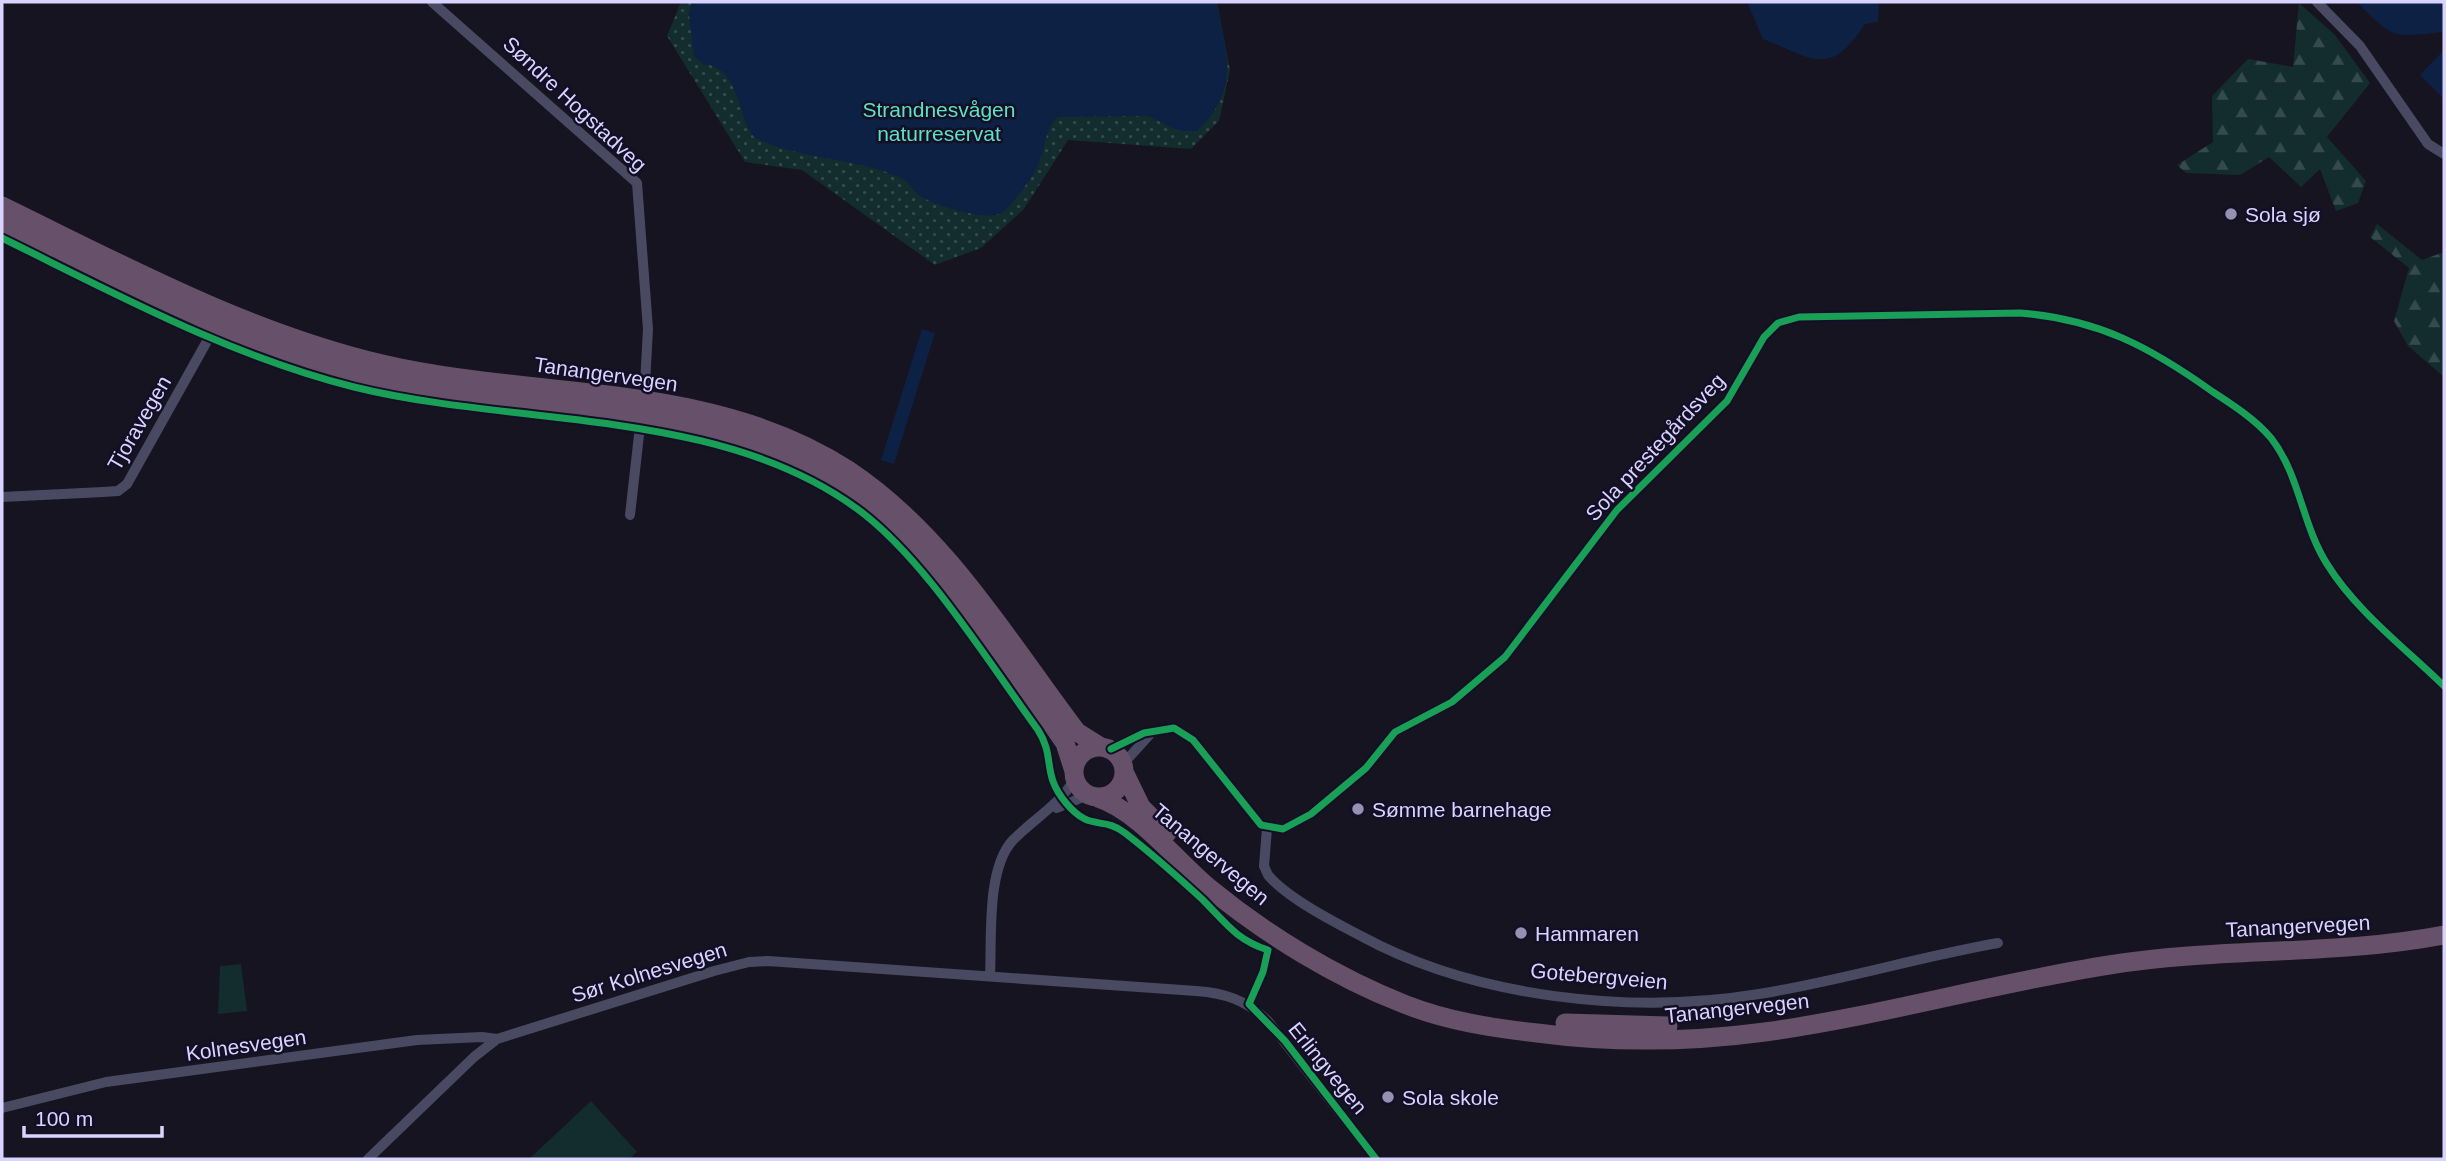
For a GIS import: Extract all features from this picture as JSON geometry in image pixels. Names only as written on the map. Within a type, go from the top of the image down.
[{"type":"highway","name":"Tanangervegen","points":[[2,206],[200,301],[319,347],[418,371],[696,410],[754,425],[806,447],[864,482],[924,533],[1077,732],[1115,759],[1141,807],[1186,851],[1261,909],[1331,954],[1375,977],[1438,1002],[1479,1012],[1562,1023],[1669,1026],[1764,1019],[2116,950],[2186,942],[2370,933],[2444,922]]},
{"type":"highway","name":"Tanangervegen","points":[[2,222],[205,320],[332,367],[444,391],[694,425],[752,440],[803,462],[865,501],[925,558],[1065,743],[1084,786],[1121,808],[1203,883],[1253,920],[1369,989],[1434,1014],[1477,1025],[1562,1036],[1669,1040],[1766,1032],[2107,965],[2187,955],[2371,946],[2444,935]]},
{"type":"highway","points":[[1082,753],[1115,759],[1116,792],[1084,786],[1082,753]]},
{"type":"street","name":"Søndre Hogstadveg","points":[[432,2],[637,183],[648,329],[645,384]]},
{"type":"street","points":[[2317,2],[2353,38],[2428,144],[2444,155]]},
{"type":"street","name":"Sola prestegårdsveg","points":[[1267,828],[1283,829],[1311,814],[1366,768],[1395,732],[1451,702],[1505,657],[1617,510],[1727,401],[1764,337],[1778,324],[1790,318],[2020,313],[2054,316],[2086,322],[2121,335],[2168,360],[2246,416],[2271,438],[2292,474],[2310,530],[2327,564],[2351,596],[2444,686]]},
{"type":"street","name":"Tjoravegen","points":[[2,497],[118,491],[127,484],[205,343]]},
{"type":"street","points":[[630,515],[639,435]]},
{"type":"street","points":[[1115,759],[1154,730],[1174,728],[1193,740],[1256,820],[1267,828]]},
{"type":"street","points":[[1115,759],[1154,730]]},
{"type":"street","points":[[990,976],[994,894],[1000,862],[1012,842],[1084,786]]},
{"type":"street","points":[[1051,810],[1084,786]]},
{"type":"street","name":"Gotebergveien","points":[[1267,828],[1264,866],[1268,874],[1282,887],[1341,926],[1384,949],[1444,973],[1553,994],[1628,1002],[1710,1001],[1853,976],[1998,943]]},
{"type":"street","name":"Sør Kolnesvegen","points":[[368,1159],[497,1040],[749,961],[990,976]]},
{"type":"street","name":"Erlingvegen","points":[[990,976],[1216,993],[1249,1004],[1285,1041],[1376,1159]]},
{"type":"street","name":"Kolnesvegen","points":[[2,1108],[106,1082],[417,1040],[482,1037],[497,1040]]},
{"type":"green space","name":"Strandnesvågen naturreservat","points":[[681,2],[1217,2],[1230,70],[1219,121],[1191,149],[1068,140],[1024,209],[981,248],[935,265],[802,170],[745,162],[667,36]]},
{"type":"green space","points":[[2299,3],[2335,35],[2370,83],[2327,137],[2366,181],[2358,203],[2336,211],[2320,169],[2301,187],[2269,157],[2240,175],[2186,173],[2177,165],[2213,142],[2212,96],[2248,59],[2293,67]]},
{"type":"green space","points":[[2377,224],[2422,260],[2444,252],[2444,377],[2408,346],[2394,321],[2409,268],[2370,237]]},
{"type":"green space","points":[[241,964],[247,1011],[218,1014],[220,966]]},
{"type":"green space","points":[[591,1101],[637,1152],[629,1159],[529,1159]]},
{"type":"water","name":"Strandnesvågen naturreservat","points":[[692,2],[1216,2],[1227,54],[1225,86],[1211,116],[1197,131],[1180,131],[1148,116],[1058,117],[1050,127],[1035,171],[1013,202],[996,215],[974,214],[925,198],[905,180],[885,172],[791,151],[754,137],[726,76],[707,64],[707,67],[694,56],[689,14]]},
{"type":"water","points":[[1747,2],[1879,2],[1878,22],[1865,24],[1841,52],[1831,58],[1820,59],[1796,53],[1763,39]]},
{"type":"water","points":[[2357,2],[2444,2],[2444,32],[2396,34],[2379,24]]},
{"type":"water","points":[[2444,50],[2444,99],[2420,75]]},
{"type":"water","points":[[922,329],[935,333],[894,464],[881,460]]},
{"type":"cycle path","points":[[2,238],[174,322],[263,359],[308,374],[416,400],[679,436],[742,452],[801,475],[856,508],[906,554],[954,612],[1038,730],[1046,749],[1054,783],[1066,803],[1083,818],[1110,825],[1125,833],[1184,882],[1239,936],[1268,950],[1263,972],[1249,1004],[1285,1041],[1376,1159]]},
{"type":"cycle path","points":[[1111,749],[1144,733],[1174,728],[1193,740],[1261,825],[1283,829],[1311,814],[1366,768],[1395,732],[1452,702],[1505,657],[1617,510],[1727,401],[1764,337],[1778,323],[1799,317],[2020,313],[2048,316],[2099,329],[2145,349],[2244,413],[2271,438],[2281,452],[2327,564],[2366,613],[2444,686]]},
{"type":"place","name":"Sola sjø","points":[[2231,214]]},
{"type":"place","name":"Sømme barnehage","points":[[1358,809]]},
{"type":"place","name":"Hammaren","points":[[1521,933]]},
{"type":"place","name":"Sola skole","points":[[1388,1097]]}]
